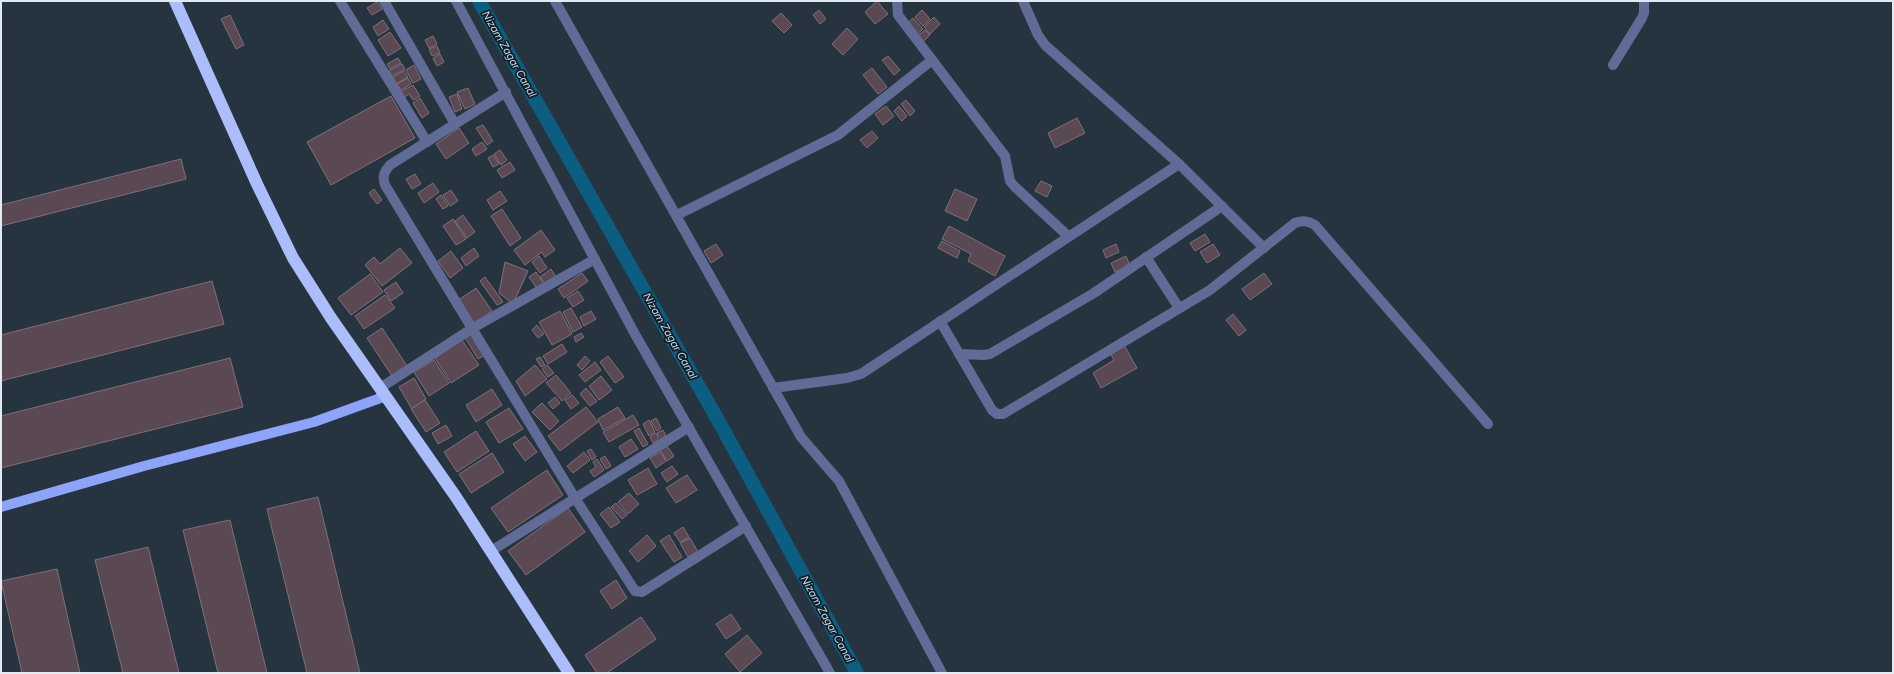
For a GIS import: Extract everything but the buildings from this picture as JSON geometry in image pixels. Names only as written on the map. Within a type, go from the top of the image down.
[{"type":"highway","points":[[175,1],[257,184],[293,258],[332,318],[491,550],[569,673]]},
{"type":"main road","points":[[1,507],[144,466],[314,422],[383,392]]},
{"type":"street","points":[[340,1],[427,142]]},
{"type":"street","points":[[384,1],[455,124]]},
{"type":"street","points":[[456,1],[636,336],[830,673]]},
{"type":"street","points":[[555,1],[805,443],[839,481],[942,673]]},
{"type":"street","points":[[897,1],[898,15],[1004,156],[1010,181],[1068,236]]},
{"type":"street","points":[[1023,1],[1038,35],[1045,45],[1179,164],[1264,248]]},
{"type":"street","points":[[1613,65],[1642,18],[1644,13],[1644,1]]},
{"type":"street","points":[[677,215],[838,135],[932,60]]},
{"type":"street","points":[[506,92],[390,165],[384,172],[383,178],[385,185],[631,588],[638,593],[642,592],[746,526]]},
{"type":"street","points":[[773,388],[847,378],[861,374],[1179,164]]},
{"type":"street","points":[[959,354],[990,354],[1094,292],[1222,206]]},
{"type":"street","points":[[940,321],[992,410],[997,414],[1003,414],[1217,285],[1295,223],[1308,221],[1315,225],[1488,424]]},
{"type":"street","points":[[1146,257],[1179,308]]},
{"type":"street","points":[[383,392],[473,328],[595,259]]},
{"type":"street","points":[[491,550],[689,427]]},
{"type":"waterway","name":"Nizam Zagar Canal","points":[[479,1],[718,420],[857,673]]}]
